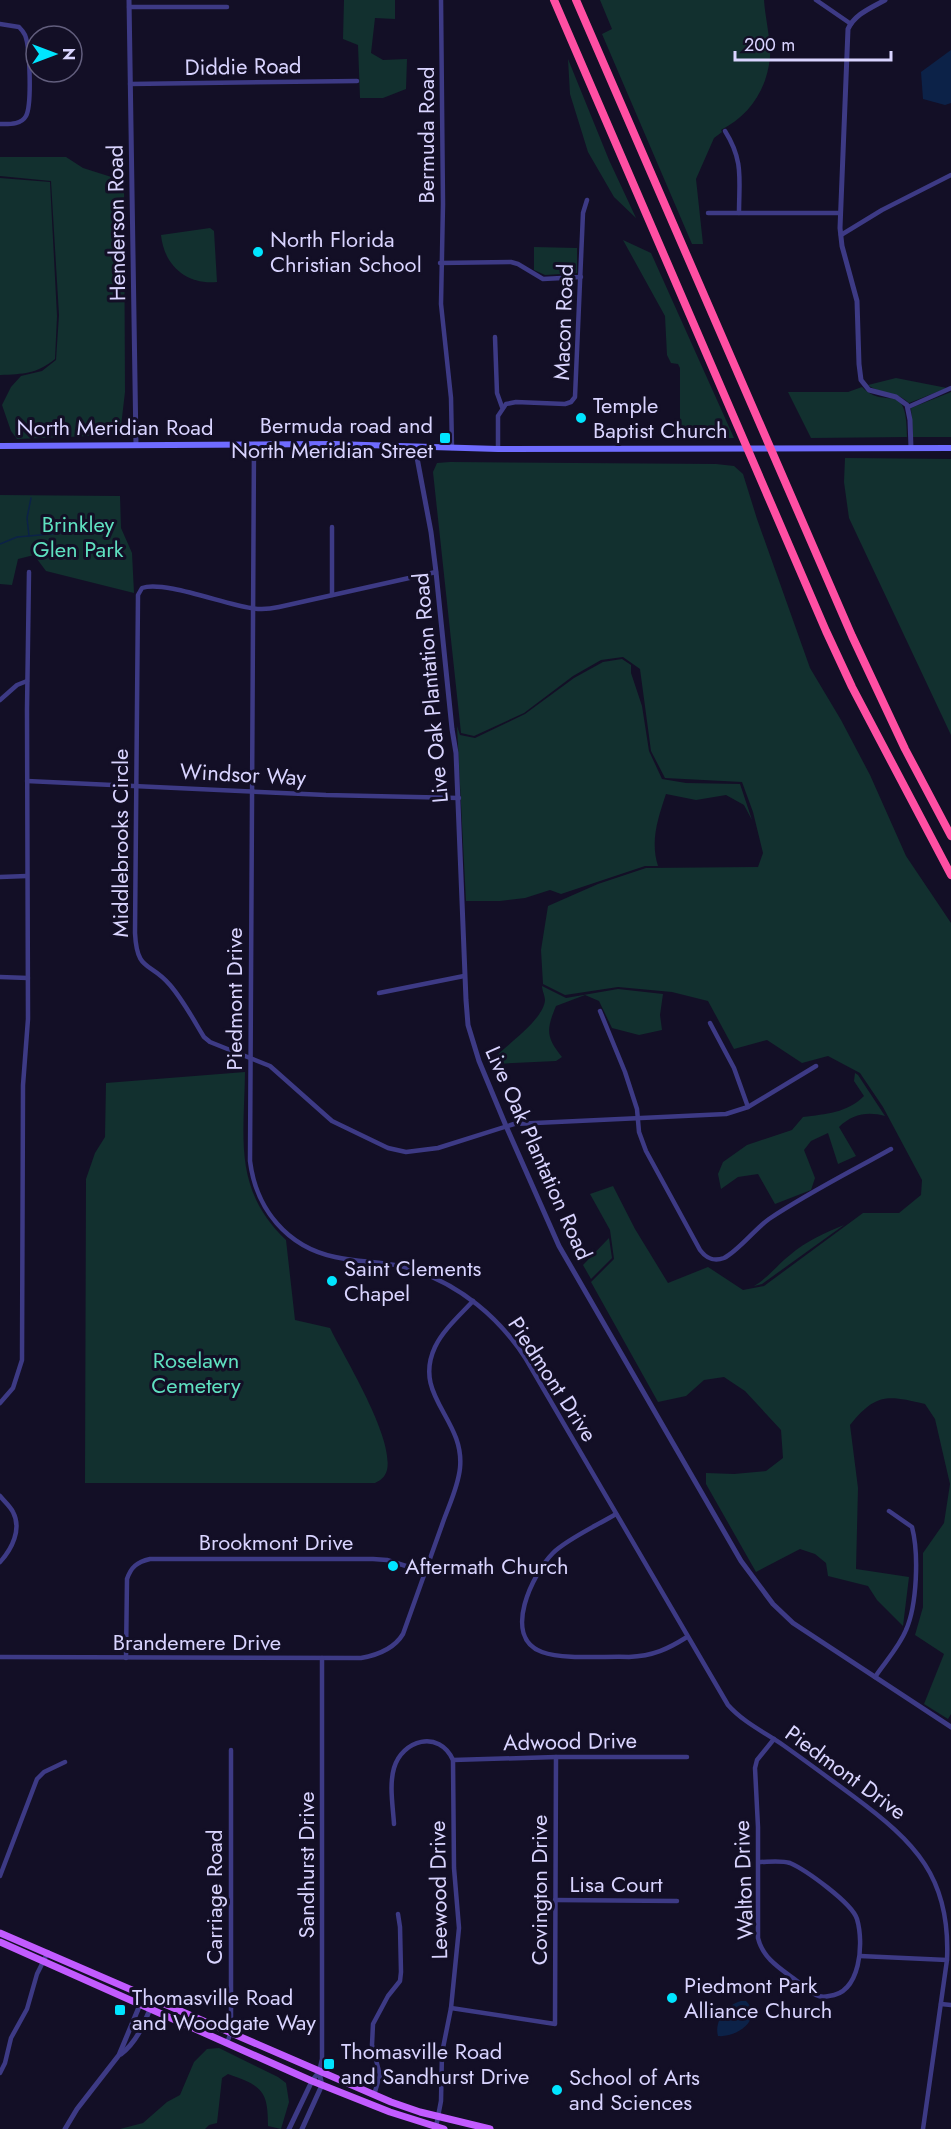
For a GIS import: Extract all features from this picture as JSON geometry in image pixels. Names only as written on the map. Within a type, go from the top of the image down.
[{"type":"highway","points":[[554,0],[826,631],[852,687],[951,875]]},
{"type":"highway","points":[[576,0],[852,636],[905,749],[951,836]]},
{"type":"main road","name":"North Meridian Road","points":[[0,446],[333,444],[498,449],[951,448]]},
{"type":"main road","points":[[0,1933],[374,2096],[439,2117],[490,2129]]},
{"type":"main road","points":[[0,1942],[312,2081],[390,2112],[440,2128]]},
{"type":"street","name":"Henderson Road","points":[[129,0],[136,444]]},
{"type":"street","name":"Bermuda Road","points":[[441,0],[443,215],[440,263],[441,304],[452,398],[452,448]]},
{"type":"street","points":[[816,0],[850,24]]},
{"type":"street","points":[[885,0],[859,15],[850,24],[847,39],[841,235],[857,301],[861,380],[869,390],[896,396],[908,407],[911,448]]},
{"type":"street","points":[[129,8],[227,7]]},
{"type":"street","points":[[0,24],[15,26],[21,29],[26,36],[29,107],[26,117],[18,122],[0,124]]},
{"type":"street","name":"Diddie Road","points":[[130,84],[357,81]]},
{"type":"street","points":[[725,131],[733,144],[740,167],[739,213]]},
{"type":"street","points":[[841,235],[882,210],[951,175]]},
{"type":"street","name":"Macon Road","points":[[502,407],[510,402],[565,404],[571,402],[575,397],[584,213],[587,200]]},
{"type":"street","points":[[708,213],[840,213]]},
{"type":"street","points":[[440,263],[511,262],[543,279],[581,277]]},
{"type":"street","points":[[495,338],[497,393],[502,407],[498,416],[498,449]]},
{"type":"street","points":[[908,407],[951,388]]},
{"type":"street","name":"Piedmont Drive","points":[[254,444],[251,1172],[262,1203],[278,1226],[295,1240],[315,1251],[336,1258],[384,1262],[414,1270],[444,1283],[473,1301],[498,1323],[516,1344],[687,1637],[734,1712],[884,1819],[915,1847],[928,1867],[945,1905],[949,1932],[923,2129]]},
{"type":"street","name":"Live Oak Plantation Road","points":[[415,447],[436,572],[456,753],[464,976],[471,1034],[506,1126],[548,1222],[572,1270],[750,1575],[773,1604],[793,1623],[951,1727]]},
{"type":"street","points":[[332,526],[332,595]]},
{"type":"street","points":[[0,1403],[13,1388],[22,1360],[23,1085],[28,1019],[29,572]]},
{"type":"street","name":"Middlebrooks Circle","points":[[436,572],[279,607],[254,609],[177,590],[152,586],[145,586],[141,589],[138,596],[136,667],[135,933],[140,959],[168,983],[204,1037],[215,1046],[264,1062],[276,1070],[332,1121],[388,1148],[406,1152],[438,1148],[506,1126],[537,1122],[711,1116],[735,1112],[748,1107],[816,1066]]},
{"type":"street","points":[[0,700],[17,685],[27,681]]},
{"type":"street","name":"Windsor Way","points":[[27,781],[326,795],[459,798]]},
{"type":"street","points":[[0,877],[27,876]]},
{"type":"street","points":[[379,993],[464,976]]},
{"type":"street","points":[[0,977],[28,978]]},
{"type":"street","points":[[600,1011],[625,1072],[637,1109],[639,1132],[660,1179],[706,1257],[714,1260],[731,1254],[769,1219],[891,1149]]},
{"type":"street","points":[[710,1023],[734,1068],[748,1107]]},
{"type":"street","points":[[425,1572],[458,1480],[460,1461],[454,1430],[431,1388],[429,1366],[436,1345],[473,1301]]},
{"type":"street","points":[[0,1496],[14,1514],[16,1532],[11,1548],[0,1562]]},
{"type":"street","points":[[874,1677],[907,1628],[913,1597],[915,1556],[912,1527],[889,1511]]},
{"type":"street","points":[[616,1514],[555,1551],[543,1564],[524,1608],[521,1624],[524,1636],[536,1649],[552,1654],[629,1657],[661,1653],[687,1637]]},
{"type":"street","name":"Brookmont Drive","points":[[126,1658],[126,1590],[130,1570],[135,1564],[150,1559],[373,1559],[387,1560],[425,1572]]},
{"type":"street","name":"Brandemere Drive","points":[[0,1657],[322,1658],[375,1656],[398,1642],[403,1634],[425,1572]]},
{"type":"street","name":"Sandhurst Drive","points":[[319,2072],[322,2059],[322,1658]]},
{"type":"street","name":"Walton Drive","points":[[774,1739],[755,1763],[759,1944],[773,1963],[816,1995],[821,1996],[837,1995],[851,1984],[860,1956]]},
{"type":"street","points":[[394,1824],[393,1770],[406,1750],[419,1741],[430,1741],[443,1747],[453,1760]]},
{"type":"street","name":"Carriage Road","points":[[227,2043],[231,2032],[231,1750]]},
{"type":"street","name":"Covington Drive","points":[[451,2008],[555,2024],[555,1757]]},
{"type":"street","name":"Adwood Drive","points":[[453,1760],[687,1757]]},
{"type":"street","name":"Leewood Drive","points":[[440,2128],[442,2053],[451,2008],[459,1928],[454,1868],[453,1760]]},
{"type":"street","points":[[0,1876],[37,1779],[44,1772],[65,1762]]},
{"type":"street","points":[[758,1862],[789,1863],[850,1906],[856,1918],[860,1956],[947,1960]]},
{"type":"street","name":"Lisa Court","points":[[555,1900],[678,1901]]},
{"type":"street","points":[[374,2096],[380,2075],[372,2045],[373,2024],[388,1996],[400,1981],[398,1914]]},
{"type":"street","points":[[0,2073],[11,2038],[27,2009],[37,1974],[48,1952]]},
{"type":"street","points":[[65,2129],[77,2109],[119,2055],[144,1995]]},
{"type":"street","points":[[119,2055],[132,2046],[138,2037],[154,2000]]},
{"type":"street","points":[[941,2004],[951,2005]]},
{"type":"street","points":[[289,2129],[312,2081],[319,2072]]},
{"type":"street","points":[[302,2129],[322,2085],[319,2072]]},
{"type":"green space","points":[[344,0],[395,0],[395,19],[375,18],[371,53],[383,60],[407,59],[406,89],[383,98],[360,98],[358,45],[343,39]]},
{"type":"green space","points":[[600,0],[764,0],[770,57],[761,91],[740,117],[721,130],[722,132],[714,138],[696,179],[703,244],[692,244],[602,34],[612,29]]},
{"type":"green space","points":[[568,59],[609,160],[636,218],[614,197],[588,152],[570,94]]},
{"type":"green space","points":[[0,157],[66,157],[83,168],[124,181],[125,392],[121,426],[114,435],[17,439],[11,431],[2,405],[11,387],[21,376],[42,371],[56,360],[59,315],[51,181],[0,176]]},
{"type":"green space","points":[[0,178],[50,182],[57,316],[55,359],[42,368],[29,372],[0,375]]},
{"type":"green space","points":[[210,228],[214,231],[217,282],[196,280],[178,271],[167,255],[161,235]]},
{"type":"green space","points":[[623,240],[651,253],[734,438],[674,439],[674,434],[680,432],[680,368],[678,364],[671,363],[667,355],[665,316]]},
{"type":"green space","points":[[534,247],[577,248],[577,273],[545,275],[534,270]]},
{"type":"green space","points":[[896,378],[947,388],[909,403],[899,396],[868,385]]},
{"type":"green space","points":[[862,387],[871,394],[899,401],[906,419],[907,437],[811,438],[788,392],[848,392]]},
{"type":"green space","points":[[951,392],[951,437],[913,437],[911,408]]},
{"type":"green space","points":[[845,458],[951,459],[951,735],[849,518],[844,482]]},
{"type":"green space","points":[[437,463],[716,464],[734,466],[743,474],[810,668],[870,775],[906,856],[951,923],[951,1714],[948,1719],[924,1704],[944,1654],[915,1635],[923,1607],[923,1553],[944,1523],[950,1484],[935,1419],[925,1404],[901,1399],[883,1399],[867,1407],[850,1425],[858,1488],[856,1569],[909,1577],[903,1626],[877,1600],[868,1586],[828,1576],[826,1563],[815,1554],[800,1549],[756,1572],[706,1484],[706,1473],[734,1474],[766,1471],[783,1458],[781,1430],[745,1391],[724,1377],[704,1380],[686,1396],[658,1402],[591,1282],[614,1259],[610,1230],[590,1194],[613,1186],[635,1229],[668,1283],[708,1267],[743,1290],[764,1286],[863,1213],[899,1213],[921,1195],[922,1180],[883,1107],[860,1073],[828,1056],[802,1063],[767,1040],[734,1049],[708,1001],[672,992],[618,987],[565,995],[543,984],[541,950],[548,906],[598,884],[646,868],[758,867],[763,853],[753,812],[742,782],[665,778],[651,751],[640,669],[623,657],[601,660],[573,676],[524,713],[474,736],[461,733],[433,472]]},
{"type":"green space","name":"Brinkley Glen Park","points":[[0,495],[120,496],[121,528],[132,553],[134,593],[46,571],[34,555],[18,559],[12,585],[0,584]]},
{"type":"green space","points":[[622,659],[631,665],[631,673],[642,706],[649,751],[662,779],[686,783],[740,784],[752,820],[744,805],[726,795],[696,800],[666,794],[655,839],[658,866],[645,866],[561,894],[550,890],[525,898],[466,901],[457,726],[460,735],[475,738],[525,714],[574,678],[603,662]]},
{"type":"green space","points":[[542,986],[566,998],[618,989],[663,994],[660,1015],[662,1030],[639,1035],[612,1028],[599,1001],[585,995],[556,1006],[553,1014],[549,1027],[550,1038],[562,1057],[556,1061],[495,1064],[495,1057],[539,1015],[545,1000]]},
{"type":"green space","name":"Roselawn Cemetery","points":[[245,1072],[244,1141],[249,1182],[257,1202],[269,1221],[286,1240],[295,1320],[330,1328],[376,1419],[387,1456],[387,1470],[375,1483],[85,1483],[86,1179],[95,1153],[105,1137],[106,1083]]},
{"type":"green space","points":[[855,1073],[885,1116],[860,1115],[849,1119],[839,1127],[856,1156],[838,1164],[828,1133],[811,1141],[804,1150],[815,1178],[811,1190],[775,1204],[758,1174],[738,1177],[721,1189],[718,1174],[723,1162],[747,1145],[792,1130],[803,1117],[828,1114],[851,1106],[864,1096],[854,1081]]},
{"type":"green space","points":[[844,1225],[762,1284],[754,1286],[803,1246]]},
{"type":"green space","points":[[609,1238],[612,1258],[591,1279],[583,1265]]},
{"type":"green space","points":[[219,2048],[286,2083],[289,2102],[281,2129],[268,2126],[267,2104],[261,2091],[249,2082],[228,2074],[222,2078],[217,2123],[205,2129],[120,2129],[143,2123],[167,2102],[180,2095],[194,2062],[207,2049]]},
{"type":"water","points":[[951,50],[951,103],[945,105],[923,99],[921,72]]},
{"type":"water","points":[[741,2001],[746,2001],[751,2008],[750,2021],[740,2031],[718,2036],[717,2030],[722,2014]]},
{"type":"waterway","points":[[29,536],[27,518],[31,498]]},
{"type":"waterway","points":[[0,544],[17,537],[74,532]]},
{"type":"place","name":"North Florida Christian School","points":[[258,252]]},
{"type":"place","name":"Temple Baptist Church","points":[[581,418]]},
{"type":"place","name":"Bermuda road and North Meridian Street","points":[[445,438]]},
{"type":"place","name":"Saint Clements Chapel","points":[[332,1281]]},
{"type":"place","name":"Aftermath Church","points":[[393,1566]]},
{"type":"place","name":"Piedmont Park Alliance Church","points":[[672,1998]]},
{"type":"place","name":"Thomasville Road and Woodgate Way","points":[[120,2010]]},
{"type":"place","name":"Thomasville Road and Sandhurst Drive","points":[[329,2064]]},
{"type":"place","name":"School of Arts and Sciences","points":[[557,2090]]}]
